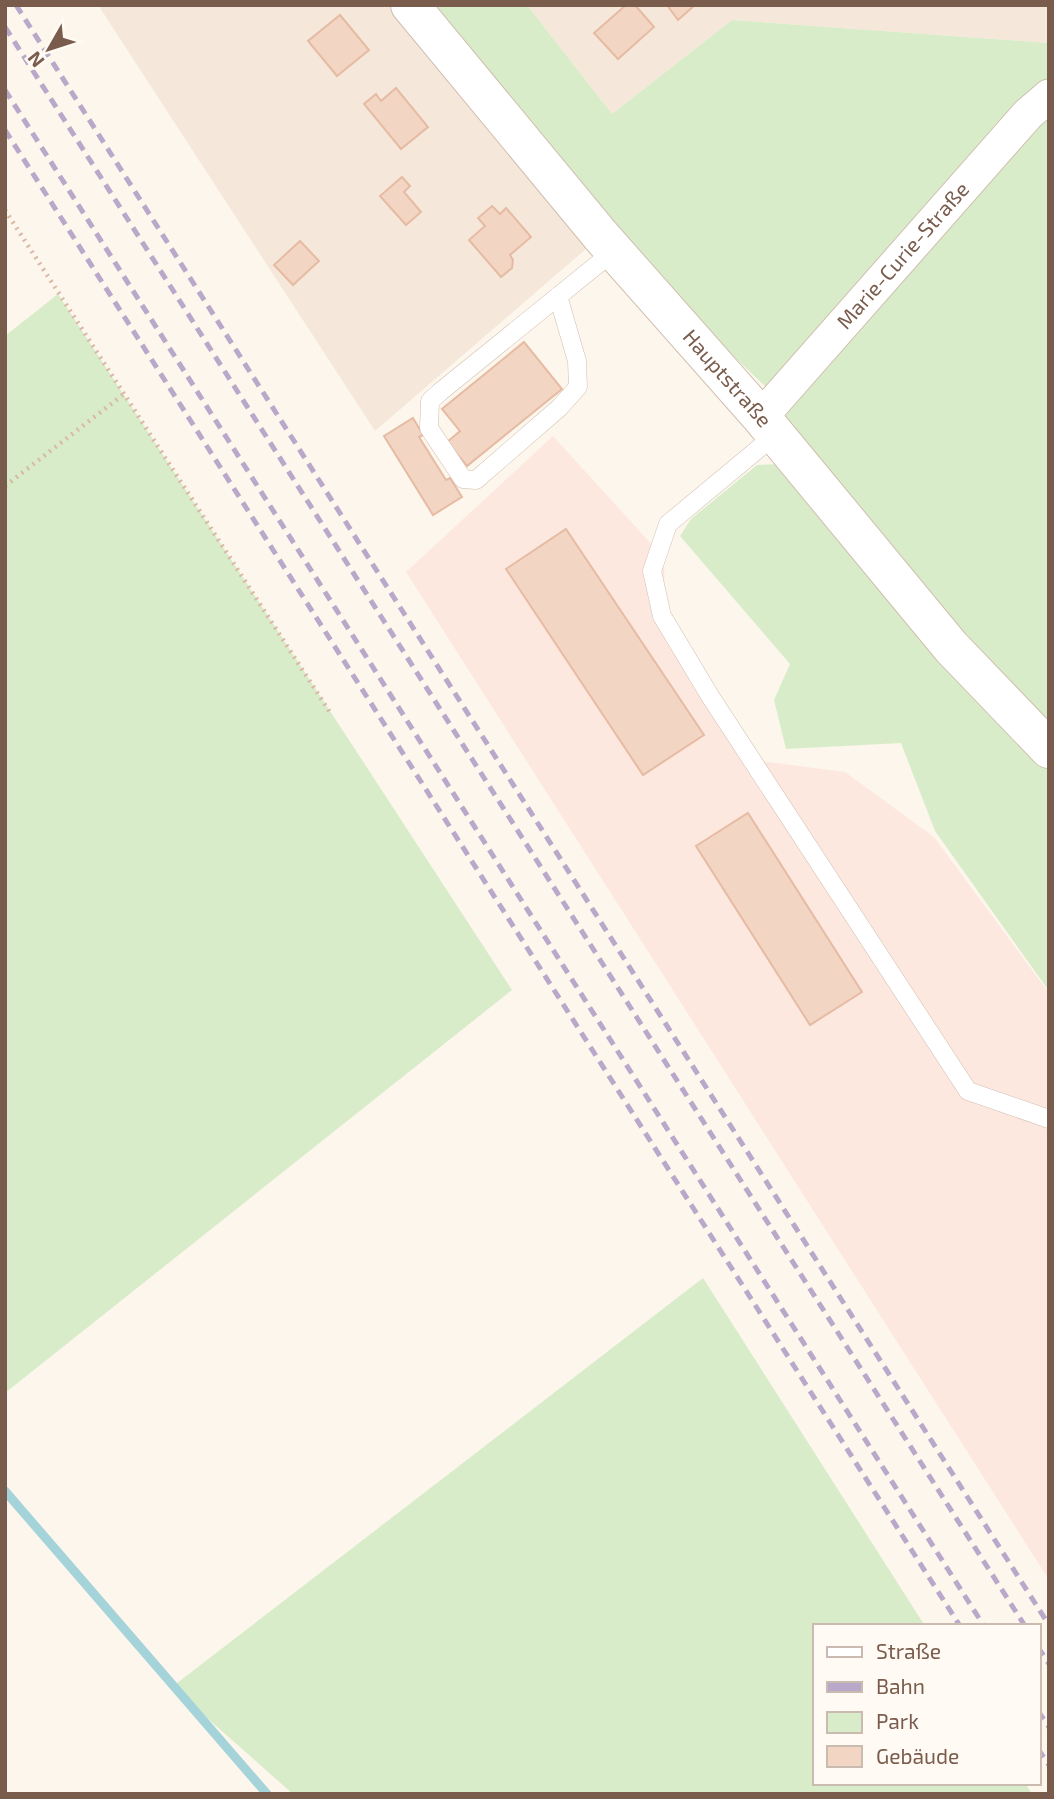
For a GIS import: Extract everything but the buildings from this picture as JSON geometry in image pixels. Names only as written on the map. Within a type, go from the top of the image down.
[{"type":"street","name":"Hauptstraße","points":[[410,5],[614,251],[768,426],[951,647],[1049,749]]},
{"type":"street","name":"Marie-Curie-Straße","points":[[768,426],[1028,114],[1049,96]]},
{"type":"lane","points":[[558,296],[577,361],[578,387],[476,480],[463,479],[429,428],[428,404],[558,296],[614,251]]},
{"type":"lane","points":[[768,426],[668,524],[652,570],[662,616],[710,696],[968,1091],[1049,1119]]},
{"type":"path","points":[[5,210],[331,714]]},
{"type":"path","points":[[5,486],[124,394]]},
{"type":"shaded area","points":[[98,5],[410,5],[601,236],[375,431]]},
{"type":"shaded area","points":[[527,5],[1049,5],[1049,43],[732,20],[612,114]]},
{"type":"shaded area","points":[[553,436],[664,558],[665,611],[761,761],[845,772],[934,837],[1049,993],[1049,1580],[406,572]]},
{"type":"green space","points":[[427,5],[527,5],[612,114],[732,20],[1049,43],[1049,991],[935,831],[901,743],[786,749],[774,700],[790,664],[680,536],[691,519],[757,465],[812,463],[784,425],[788,408],[724,347],[717,350]]},
{"type":"green space","points":[[58,294],[512,990],[5,1393],[5,336]]},
{"type":"green space","points":[[703,1278],[924,1624],[813,1624],[813,1785],[1026,1785],[1032,1794],[293,1794],[172,1687]]},
{"type":"waterway","points":[[5,1491],[267,1794]]},
{"type":"railway","points":[[16,5],[1049,1625]]},
{"type":"railway","points":[[5,27],[1024,1624]]},
{"type":"railway","points":[[5,90],[983,1624]]},
{"type":"railway","points":[[5,130],[959,1624]]},
{"type":"railway","points":[[1040,1650],[1049,1664]]},
{"type":"railway","points":[[1040,1714],[1049,1727]]},
{"type":"railway","points":[[1040,1752],[1049,1765]]}]
